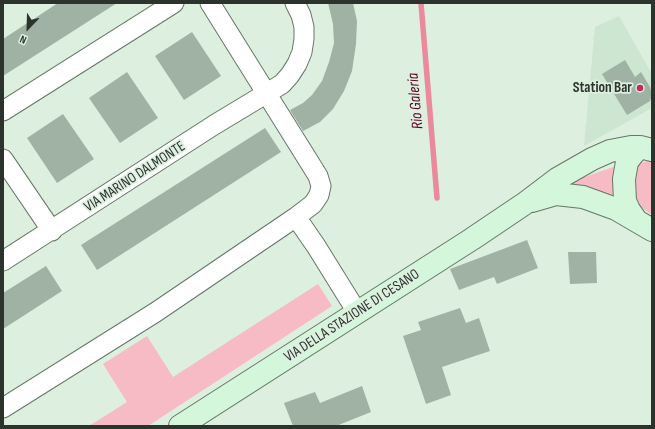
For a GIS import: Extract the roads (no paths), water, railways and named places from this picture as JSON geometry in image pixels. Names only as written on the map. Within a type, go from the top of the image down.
[{"type":"street","points":[[3,111],[174,3]]},
{"type":"street","points":[[3,408],[156,312],[296,217],[316,200],[320,191],[320,181],[210,3]]},
{"type":"street","name":"VIA MARINO DALMONTE","points":[[3,261],[214,125],[282,84],[290,75],[302,52],[304,27],[301,14],[295,3]]},
{"type":"street","name":"VIA DELLA STAZIONE DI CESANO","points":[[180,426],[472,239],[524,204],[557,179],[599,155],[621,148],[646,148]]},
{"type":"street","name":"VIA DELLA STAZIONE DI CESANO","points":[[644,225],[629,210],[625,201],[624,179],[627,162],[633,154],[646,148]]},
{"type":"street","points":[[3,159],[52,230]]},
{"type":"street","name":"VIA DELLA STAZIONE DI CESANO","points":[[524,204],[556,194],[577,196],[604,204],[644,225]]},
{"type":"street","points":[[296,217],[357,312]]},
{"type":"waterway","name":"Rio Galeria","points":[[421,3],[437,198]]},
{"type":"place","name":"Station Bar","points":[[640,88]]}]
